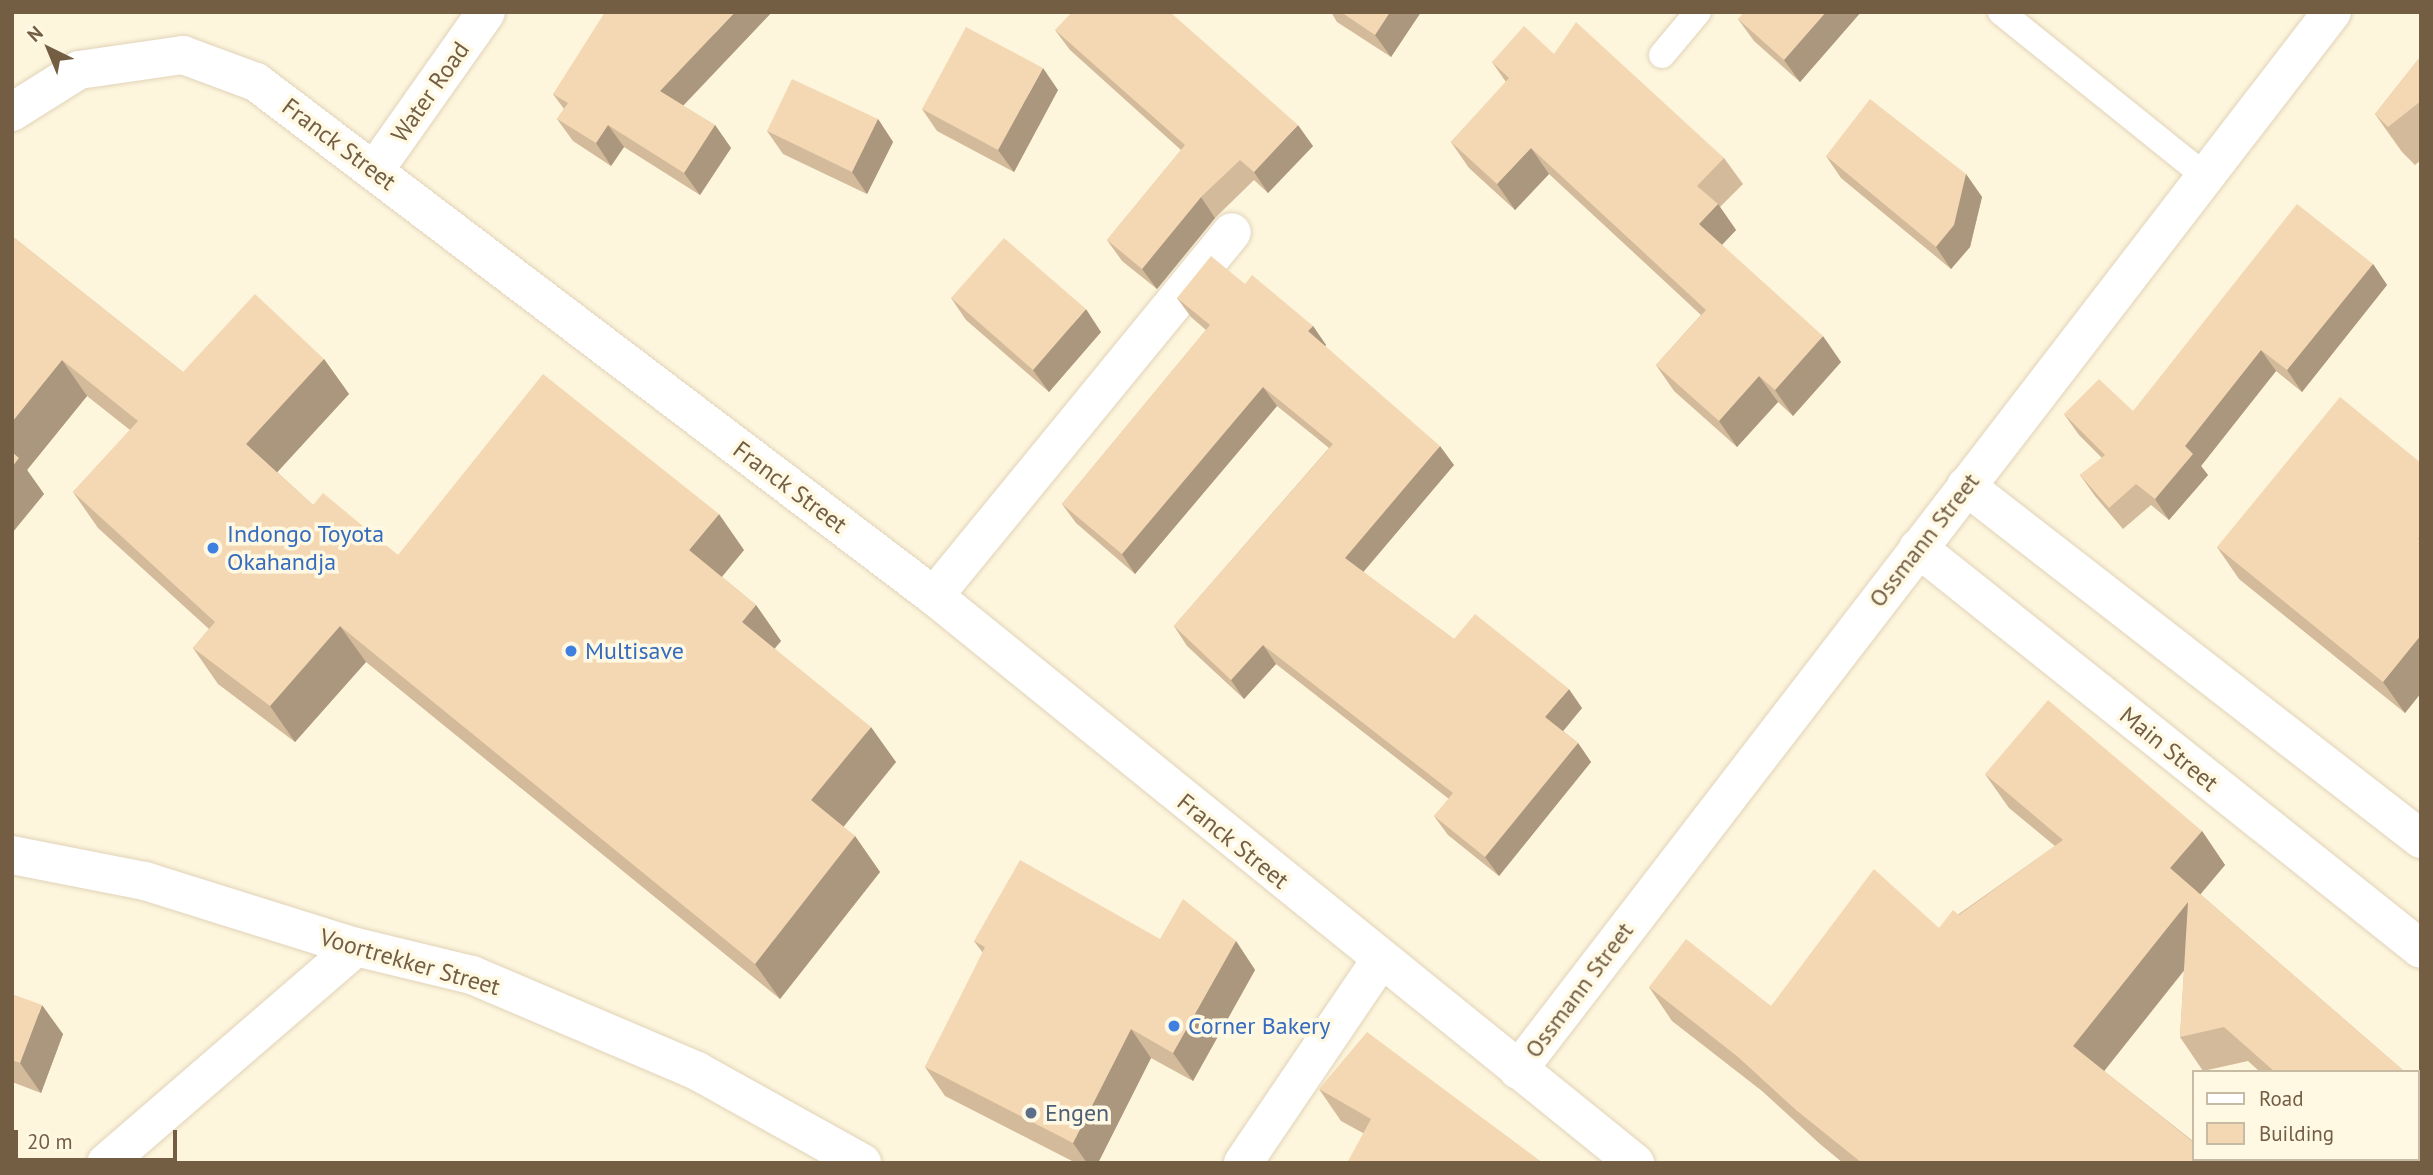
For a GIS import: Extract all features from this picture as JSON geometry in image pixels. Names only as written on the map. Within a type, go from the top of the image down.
[{"type":"street","name":"Water Road","points":[[374,171],[486,12]]},
{"type":"street","name":"Ossmann Street","points":[[1518,1070],[2332,12]]},
{"type":"street","name":"Franck Street","points":[[12,112],[79,70],[183,55],[256,82],[934,596],[1380,961],[1635,1163]]},
{"type":"street","points":[[934,596],[1232,232]]},
{"type":"street","points":[[1966,486],[2421,839]]},
{"type":"street","name":"Main Street","points":[[1918,548],[2421,949]]},
{"type":"street","name":"Voortrekker Street","points":[[12,855],[145,881],[356,947],[472,975],[618,1034],[696,1071],[862,1163]]},
{"type":"street","points":[[106,1163],[356,947]]},
{"type":"street","points":[[1243,1163],[1380,961]]},
{"type":"lane","points":[[1662,55],[1698,12]]},
{"type":"lane","points":[[2001,12],[2204,175]]},
{"type":"building","points":[[605,12],[735,12],[660,91],[715,125],[684,173],[608,125],[596,143],[557,119],[568,103],[553,94]]},
{"type":"building","points":[[1072,12],[1170,12],[1298,125],[1254,172],[1240,160],[1201,197],[1142,269],[1107,240],[1185,145],[1055,30]]},
{"type":"building","points":[[1341,12],[1390,12],[1375,35]]},
{"type":"building","points":[[1744,12],[1826,12],[1784,60],[1738,19]]},
{"type":"building","points":[[1576,22],[1724,158],[1697,186],[1718,204],[1699,224],[1823,336],[1775,390],[1759,376],[1719,421],[1656,365],[1706,310],[1531,148],[1497,184],[1451,142],[1509,78],[1492,62],[1524,26],[1554,54]]},
{"type":"building","points":[[966,27],[1043,68],[998,150],[922,109]]},
{"type":"building","points":[[2421,56],[2421,101],[2388,127],[2375,114]]},
{"type":"building","points":[[792,79],[878,119],[852,172],[767,131]]},
{"type":"building","points":[[1870,99],[1966,174],[1954,225],[1936,247],[1826,156]]},
{"type":"building","points":[[2297,204],[2373,264],[2287,370],[2261,350],[2185,446],[2193,454],[2155,499],[2136,484],[2109,508],[2080,475],[2105,455],[2064,414],[2099,379],[2133,411]]},
{"type":"building","points":[[12,236],[183,372],[255,294],[324,359],[246,444],[313,505],[323,493],[398,555],[543,374],[719,514],[689,550],[756,605],[742,622],[871,727],[811,800],[855,836],[755,964],[340,626],[270,706],[193,648],[215,622],[73,492],[138,421],[62,360],[12,422]]},
{"type":"building","points":[[1004,238],[1086,309],[1033,370],[951,298]]},
{"type":"building","points":[[1211,256],[1245,284],[1252,275],[1313,326],[1308,331],[1440,446],[1345,558],[1454,639],[1475,614],[1569,689],[1545,717],[1578,743],[1485,857],[1434,816],[1453,793],[1263,645],[1231,680],[1174,626],[1333,444],[1263,387],[1122,554],[1062,504],[1210,325],[1177,298]]},
{"type":"building","points":[[2340,397],[2421,463],[2421,535],[2418,539],[2421,541],[2421,635],[2383,682],[2217,547]]},
{"type":"building","points":[[12,452],[19,458],[12,467]]},
{"type":"building","points":[[2048,700],[2202,831],[2170,868],[2403,1070],[2273,1070],[2224,1027],[2180,1037],[2188,902],[2073,1046],[2192,1141],[2192,1161],[2419,1161],[2419,1084],[2421,1163],[1862,1163],[1796,1110],[1738,1057],[1649,987],[1686,939],[1771,1006],[1874,869],[1939,928],[1953,910],[1959,915],[2063,840],[1985,774]]},
{"type":"building","points":[[1020,860],[1160,939],[1183,899],[1236,941],[1173,1053],[1131,1029],[1073,1143],[925,1067],[985,947],[974,941]]},
{"type":"building","points":[[12,994],[42,1005],[20,1063],[12,1060]]},
{"type":"building","points":[[1367,1032],[1543,1163],[1347,1163],[1371,1119],[1319,1089]]},
{"type":"place","name":"Indongo Toyota Okahandja","points":[[213,548]]},
{"type":"place","name":"Multisave","points":[[571,651]]},
{"type":"place","name":"Corner Bakery","points":[[1174,1026]]},
{"type":"place","name":"Engen","points":[[1031,1113]]}]
